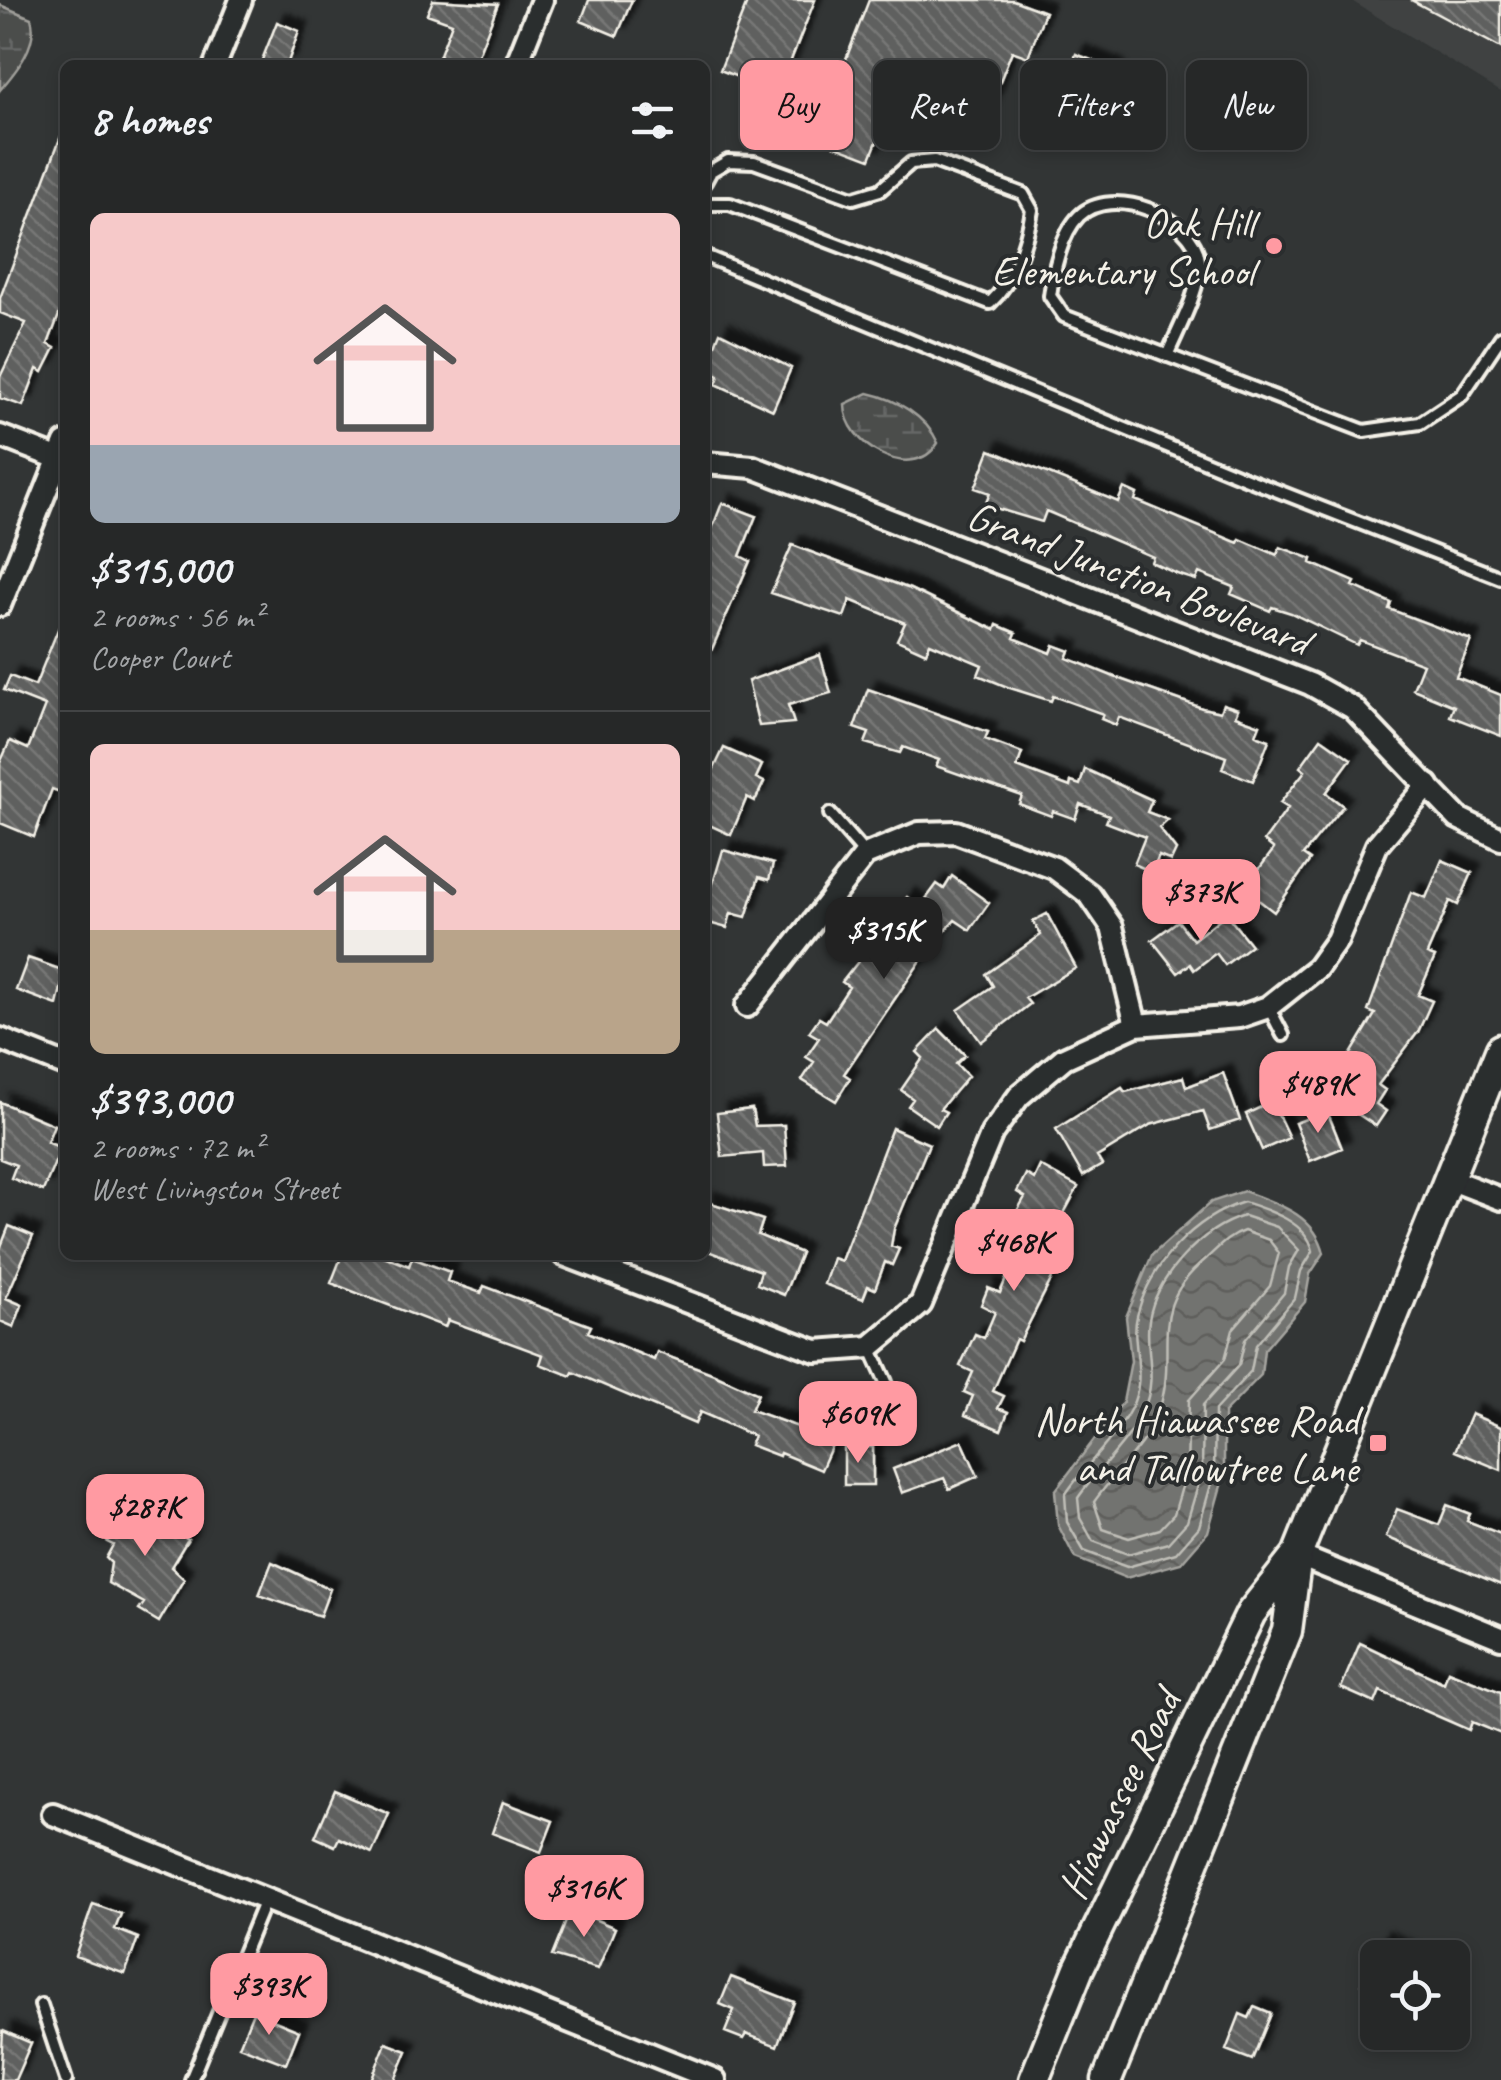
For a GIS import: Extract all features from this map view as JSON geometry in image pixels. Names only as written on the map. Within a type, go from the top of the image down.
[{"type":"main road","name":"Hiawassee Road","points":[[1034,2080],[1086,1953],[1243,1630],[1297,1555],[1501,1048]]},
{"type":"main road","name":"Hiawassee Road","points":[[1107,2080],[1286,1631],[1297,1555]]},
{"type":"street","points":[[217,60],[241,0]]},
{"type":"street","points":[[518,60],[542,0]]},
{"type":"street","points":[[0,436],[60,453]]},
{"type":"street","points":[[0,605],[60,461]]},
{"type":"street","name":"Grand Junction Boulevard","points":[[710,464],[753,467],[1310,684],[1353,708],[1458,818],[1501,839]]},
{"type":"street","points":[[577,1260],[816,1351],[870,1347],[921,1304],[992,1133],[1019,1096],[1064,1058],[1136,1025],[1239,1017],[1268,1007],[1317,968],[1336,940],[1377,845],[1428,785]]},
{"type":"street","points":[[747,1006],[865,855],[919,833],[956,832],[1054,868],[1090,895],[1112,927],[1136,1025]]},
{"type":"street","points":[[0,1039],[60,1062]]},
{"type":"street","points":[[1449,1179],[1501,1200]]},
{"type":"street","points":[[1297,1555],[1501,1638]]},
{"type":"street","points":[[53,1814],[715,2080]]},
{"type":"lane","points":[[710,173],[728,161],[754,162],[852,198],[880,190],[911,163],[934,161],[1022,194],[1032,210],[1028,233],[1003,291],[990,303],[730,204],[710,204]]},
{"type":"lane","points":[[1168,356],[1195,284],[1199,259],[1188,236],[1166,218],[1120,202],[1098,204],[1079,216],[1068,235],[1050,296],[1064,316],[1168,356],[1364,431],[1420,423],[1462,395],[1501,338]]},
{"type":"lane","points":[[710,258],[1229,472],[1501,578]]},
{"type":"lane","points":[[830,814],[865,855]]},
{"type":"lane","points":[[1268,1007],[1284,1034]]},
{"type":"lane","points":[[870,1347],[886,1382]]},
{"type":"lane","points":[[191,2080],[265,1899]]},
{"type":"lane","points":[[42,2005],[66,2080]]},
{"type":"shaded area","points":[[1350,0],[1501,0],[1501,92]]},
{"type":"green space","points":[[0,5],[31,18],[33,28],[25,56],[0,90]]},
{"type":"green space","points":[[868,393],[909,410],[938,443],[926,455],[912,460],[897,460],[867,445],[855,433],[845,404]]},
{"type":"water","points":[[1244,1191],[1282,1206],[1304,1220],[1313,1229],[1324,1253],[1310,1274],[1305,1302],[1264,1350],[1261,1375],[1224,1413],[1224,1475],[1208,1532],[1181,1563],[1126,1578],[1075,1558],[1058,1525],[1055,1491],[1123,1402],[1131,1361],[1126,1317],[1152,1255],[1211,1202]]},
{"type":"building","points":[[433,0],[498,4],[476,60],[439,57],[452,23],[427,14]]},
{"type":"building","points":[[589,0],[632,0],[617,36],[581,21]]},
{"type":"building","points":[[748,0],[815,0],[791,60],[740,60],[740,78],[720,70]]},
{"type":"building","points":[[869,0],[1013,0],[1045,12],[1028,57],[1012,51],[1000,81],[1000,60],[873,60],[874,150],[870,159],[846,150],[853,150],[853,60],[846,60]]},
{"type":"building","points":[[1411,0],[1501,0],[1501,48]]},
{"type":"building","points":[[277,22],[299,31],[289,60],[262,60]]},
{"type":"building","points":[[60,139],[60,312],[48,344],[55,348],[43,372],[37,369],[23,406],[0,398],[0,377],[26,323],[0,313],[0,298]]},
{"type":"building","points":[[720,332],[791,368],[773,410],[716,384],[719,376],[710,372],[710,357]]},
{"type":"building","points":[[990,450],[1118,502],[1124,488],[1137,494],[1135,500],[1238,543],[1240,539],[1277,555],[1280,547],[1312,559],[1311,563],[1391,603],[1389,609],[1471,640],[1456,677],[1501,695],[1501,736],[1450,716],[1454,706],[1413,689],[1423,664],[1360,640],[1357,645],[1291,613],[1272,607],[1270,611],[1231,594],[1234,587],[1199,573],[1196,580],[1177,574],[1151,562],[1153,557],[1046,511],[1042,522],[985,505],[990,493],[975,488]]},
{"type":"building","points":[[722,503],[756,516],[740,556],[750,561],[710,654],[710,534]]},
{"type":"building","points":[[792,545],[910,589],[995,630],[997,625],[1016,633],[1014,638],[1051,653],[1054,645],[1070,651],[1067,658],[1117,678],[1202,708],[1220,712],[1223,704],[1238,709],[1235,716],[1260,725],[1256,735],[1269,740],[1253,781],[1222,769],[1226,757],[1119,717],[1116,725],[1101,719],[1103,714],[1053,696],[1051,701],[1010,688],[978,675],[982,665],[930,643],[926,653],[897,640],[905,623],[850,600],[844,617],[771,593]]},
{"type":"building","points":[[60,624],[60,792],[52,789],[34,837],[0,823],[0,763],[10,741],[28,749],[45,706],[4,690],[10,676],[35,686]]},
{"type":"building","points":[[820,655],[831,693],[788,705],[794,723],[759,726],[748,681]]},
{"type":"building","points":[[868,689],[988,732],[985,739],[1022,753],[1017,767],[1070,787],[1071,782],[1080,785],[1085,769],[1152,800],[1147,812],[1168,820],[1159,828],[1176,850],[1171,861],[1159,856],[1152,872],[1134,864],[1145,837],[1106,822],[1109,815],[1080,804],[1075,819],[1053,811],[1051,816],[1019,804],[1022,796],[936,766],[939,760],[903,747],[900,753],[865,743],[869,733],[854,728]]},
{"type":"building","points":[[1321,738],[1351,759],[1326,793],[1343,806],[1303,855],[1310,860],[1274,912],[1244,889],[1274,849],[1264,841],[1288,808],[1280,803],[1305,771],[1300,767]]},
{"type":"building","points":[[724,748],[762,765],[756,778],[764,782],[755,801],[747,797],[731,835],[710,825],[710,777]]},
{"type":"building","points":[[723,850],[773,864],[769,880],[759,877],[746,917],[731,913],[727,928],[710,923],[711,890]]},
{"type":"building","points":[[1442,860],[1472,873],[1458,905],[1450,901],[1427,954],[1435,957],[1418,995],[1432,1001],[1418,1032],[1378,1085],[1385,1090],[1376,1104],[1386,1111],[1376,1126],[1327,1094],[1375,1014],[1368,1011],[1411,892],[1426,898]]},
{"type":"building","points":[[952,876],[989,903],[970,930],[955,920],[926,953],[844,1074],[850,1078],[836,1101],[802,1080],[814,1062],[806,1057],[819,1038],[809,1032],[819,1018],[826,1022],[849,987],[842,982],[880,934],[892,942],[909,919],[897,910],[907,897],[920,907],[937,884],[944,889]]},
{"type":"building","points":[[1047,914],[1076,968],[1025,998],[1030,1004],[981,1042],[958,1010],[993,986],[986,974],[1041,935],[1033,921]]},
{"type":"building","points":[[1226,914],[1251,945],[1225,965],[1216,953],[1194,970],[1190,964],[1178,973],[1152,940],[1178,921],[1193,940]]},
{"type":"building","points":[[28,958],[60,969],[57,1005],[16,990]]},
{"type":"building","points":[[939,1029],[965,1055],[956,1064],[968,1076],[940,1109],[946,1112],[937,1126],[908,1106],[913,1099],[901,1090],[923,1058],[917,1052]]},
{"type":"building","points":[[1223,1073],[1240,1120],[1210,1130],[1203,1111],[1150,1125],[1097,1157],[1102,1165],[1083,1176],[1056,1129],[1122,1088],[1125,1092],[1183,1077],[1186,1087]]},
{"type":"building","points":[[0,1102],[54,1125],[47,1142],[60,1150],[43,1191],[11,1178],[16,1165],[0,1159]]},
{"type":"building","points":[[1272,1102],[1289,1138],[1262,1150],[1246,1114]]},
{"type":"building","points":[[752,1109],[755,1126],[784,1125],[787,1166],[764,1167],[763,1153],[722,1157],[717,1113]]},
{"type":"building","points":[[1327,1111],[1342,1148],[1310,1161],[1295,1123]]},
{"type":"building","points":[[892,1128],[929,1144],[894,1229],[891,1246],[899,1249],[892,1265],[885,1262],[875,1289],[868,1286],[863,1299],[824,1284],[833,1258],[841,1261]]},
{"type":"building","points":[[1040,1166],[1078,1187],[1062,1217],[1055,1213],[1028,1262],[1054,1274],[1020,1341],[1016,1339],[993,1391],[1004,1396],[998,1408],[1008,1412],[1001,1430],[965,1415],[973,1396],[964,1392],[973,1372],[960,1366],[975,1334],[984,1338],[995,1312],[981,1305],[988,1288],[1000,1293],[1022,1241],[1005,1232],[1025,1197],[1017,1192],[1026,1174],[1034,1179]]},
{"type":"building","points":[[710,1203],[763,1220],[758,1235],[801,1253],[784,1295],[757,1284],[761,1271],[710,1252]]},
{"type":"building","points":[[9,1226],[33,1236],[6,1298],[22,1305],[14,1327],[0,1321],[0,1249]]},
{"type":"building","points":[[340,1260],[394,1260],[409,1266],[411,1260],[417,1260],[450,1272],[447,1281],[481,1293],[484,1286],[591,1326],[588,1332],[654,1360],[657,1352],[714,1374],[758,1394],[751,1410],[806,1430],[810,1420],[821,1425],[825,1415],[842,1422],[821,1470],[750,1445],[754,1436],[700,1412],[695,1424],[573,1372],[571,1376],[540,1364],[543,1355],[448,1320],[445,1327],[331,1283]]},
{"type":"building","points":[[1471,1414],[1501,1427],[1501,1470],[1455,1451]]},
{"type":"building","points":[[962,1441],[978,1476],[949,1489],[944,1478],[902,1493],[893,1469]]},
{"type":"building","points":[[844,1447],[873,1447],[873,1485],[844,1485]]},
{"type":"building","points":[[132,1499],[158,1512],[154,1518],[188,1539],[171,1567],[184,1579],[159,1622],[139,1610],[144,1603],[108,1583],[111,1563],[106,1558],[113,1545],[107,1542]]},
{"type":"building","points":[[1447,1505],[1470,1514],[1467,1521],[1501,1534],[1501,1585],[1386,1537],[1397,1509],[1439,1525]]},
{"type":"building","points":[[272,1562],[330,1589],[320,1616],[259,1595]]},
{"type":"building","points":[[1360,1643],[1444,1683],[1448,1671],[1501,1692],[1501,1734],[1472,1722],[1469,1730],[1380,1691],[1375,1703],[1341,1688]]},
{"type":"building","points":[[335,1791],[389,1814],[372,1853],[339,1838],[335,1846],[315,1837]]},
{"type":"building","points":[[503,1802],[553,1821],[541,1852],[492,1833]]},
{"type":"building","points":[[93,1904],[121,1914],[115,1929],[138,1938],[125,1974],[75,1956]]},
{"type":"building","points":[[571,1909],[615,1928],[598,1969],[552,1956]]},
{"type":"building","points":[[731,1977],[794,2002],[777,2046],[746,2034],[743,2039],[725,2032],[734,2010],[720,2004]]},
{"type":"building","points":[[1254,2007],[1271,2014],[1252,2060],[1226,2050],[1240,2014],[1249,2018]]},
{"type":"building","points":[[253,2012],[299,2031],[286,2064],[239,2046]]},
{"type":"building","points":[[3,2031],[31,2043],[15,2080],[0,2080]]},
{"type":"building","points":[[386,2043],[407,2051],[395,2080],[371,2080]]},
{"type":"place","name":"Oak Hill Elementary School","points":[[1274,246]]},
{"type":"place","name":"North Hiawassee Road and Tallowtree Lane","points":[[1378,1443]]}]
